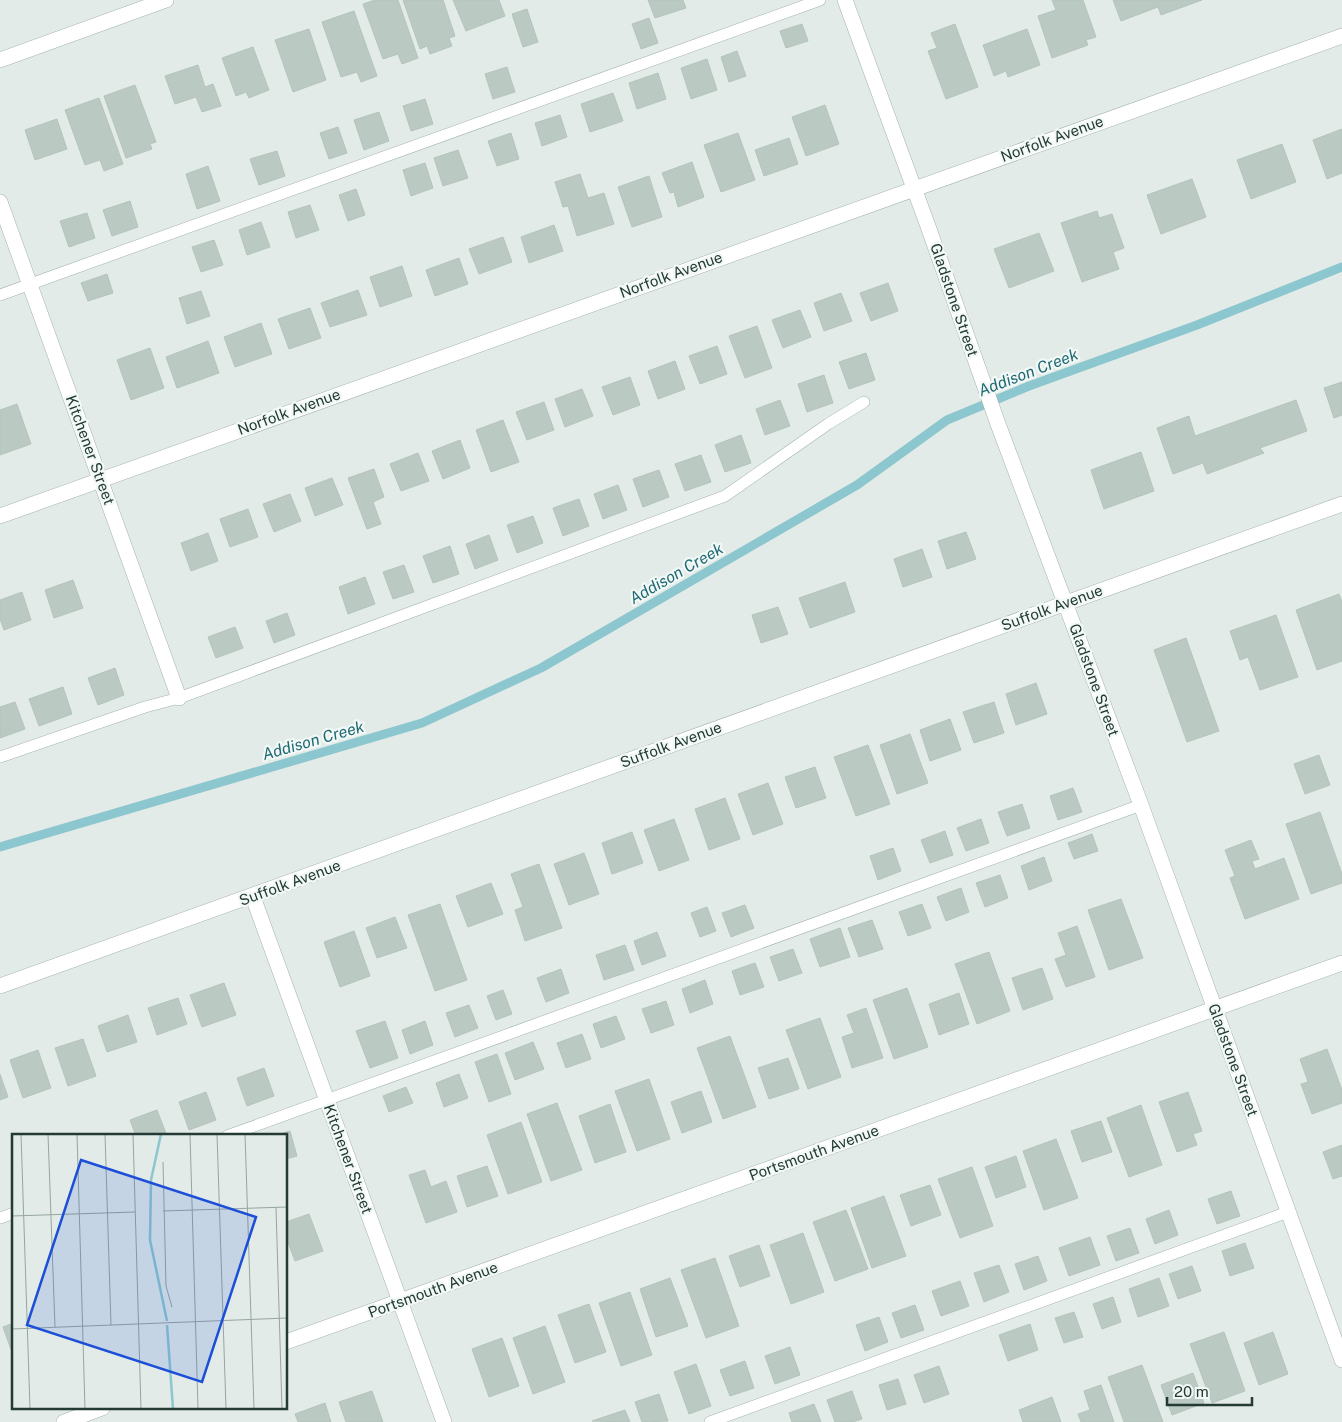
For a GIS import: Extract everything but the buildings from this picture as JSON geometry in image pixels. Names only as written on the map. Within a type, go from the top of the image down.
[{"type":"street","points":[[0,60],[166,0]]},
{"type":"street","name":"Gladstone Street","points":[[845,0],[915,189],[998,424],[1141,805],[1342,1360]]},
{"type":"street","name":"Norfolk Avenue","points":[[0,516],[1342,36]]},
{"type":"street","name":"Kitchener Street","points":[[0,202],[179,698]]},
{"type":"street","name":"Suffolk Avenue","points":[[0,986],[253,897],[1342,504]]},
{"type":"street","name":"Kitchener Street","points":[[253,897],[444,1422]]},
{"type":"street","name":"Portsmouth Avenue","points":[[288,1341],[1342,964]]},
{"type":"street","points":[[64,1422],[97,1410]]},
{"type":"lane","points":[[0,295],[820,0]]},
{"type":"lane","points":[[0,757],[145,707],[179,698],[725,496],[828,424],[864,402]]},
{"type":"lane","points":[[232,1134],[1141,805]]},
{"type":"lane","points":[[710,1422],[1288,1212]]},
{"type":"waterway","name":"Addison Creek","points":[[0,847],[422,723],[541,668],[857,485],[947,420],[1029,386],[1197,325],[1342,267]]}]
